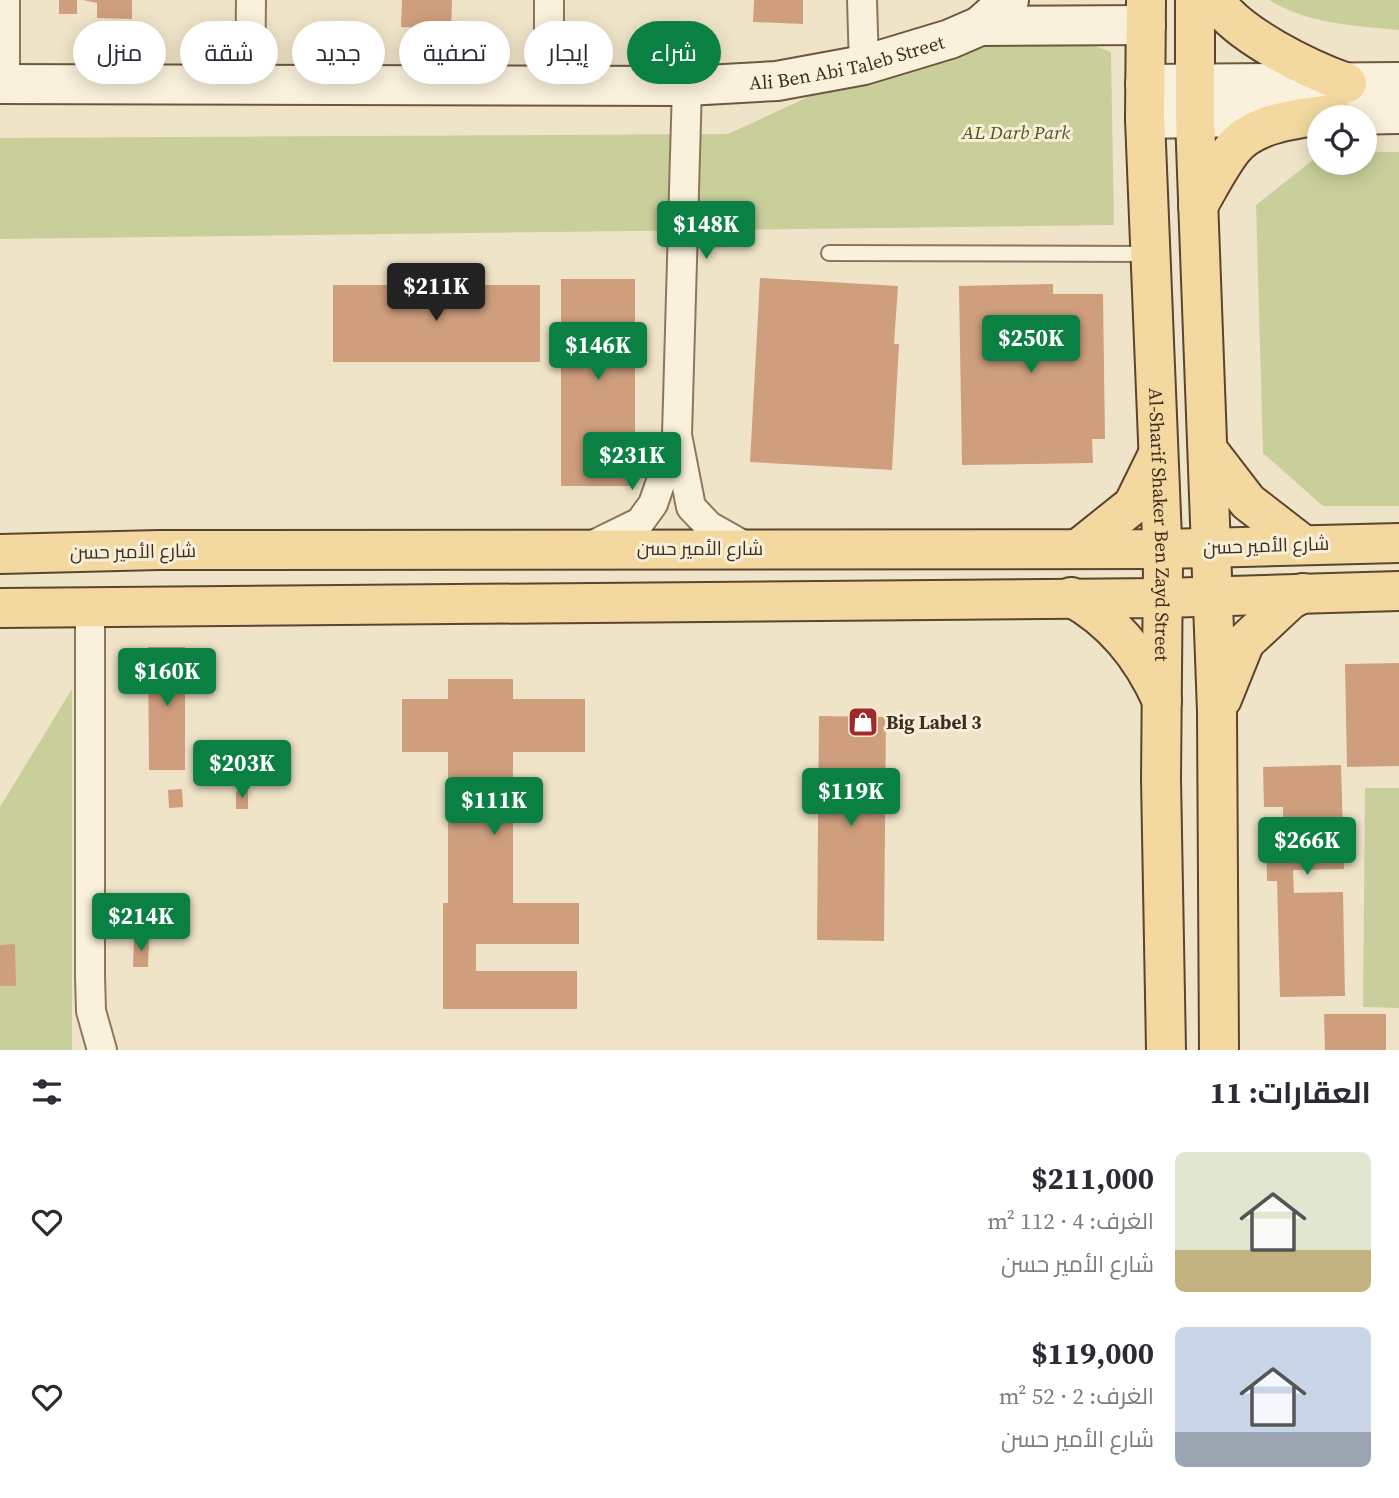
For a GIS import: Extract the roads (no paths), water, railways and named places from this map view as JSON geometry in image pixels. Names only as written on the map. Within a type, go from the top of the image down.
[{"type":"main road","name":"Ali Ben Abi Taleb Street","points":[[2,84],[687,86],[777,81],[864,65],[950,39],[981,26],[1009,0]]},
{"type":"main road","points":[[1195,0],[1198,206],[1217,710],[1219,1050]]},
{"type":"main road","points":[[1214,0],[1223,13],[1249,32],[1322,74],[1340,99]]},
{"type":"main road","points":[[981,26],[1146,13]]},
{"type":"main road","name":"Al-Sharif Shaker Ben Zayd Street","points":[[1146,13],[1145,102],[1149,254],[1161,448],[1163,549],[1161,779],[1166,1050]]},
{"type":"main road","points":[[1198,206],[1233,147],[1262,128],[1340,99],[1399,82]]},
{"type":"main road","points":[[1145,102],[1340,99],[1399,114]]},
{"type":"main road","points":[[1078,549],[1133,505],[1161,448]]},
{"type":"main road","points":[[1208,450],[1248,502],[1301,543]]},
{"type":"main road","name":"شارع الأمير حسن","points":[[0,554],[159,550],[1163,549],[1301,543],[1399,543]]},
{"type":"main road","points":[[0,608],[1163,598],[1399,591]]},
{"type":"main road","points":[[1217,710],[1245,642],[1290,600],[1303,593]]},
{"type":"main road","points":[[1071,597],[1097,611],[1113,629],[1149,671],[1163,703]]},
{"type":"street","points":[[2,84],[5,0]]},
{"type":"street","points":[[250,85],[251,0]]},
{"type":"street","points":[[549,0],[549,86]]},
{"type":"street","points":[[862,0],[864,65]]},
{"type":"street","points":[[687,86],[677,435],[691,507],[709,526],[749,548]]},
{"type":"street","points":[[584,549],[640,522],[653,504],[677,435]]},
{"type":"street","points":[[90,607],[91,1011],[102,1050]]},
{"type":"lane","points":[[829,253],[1149,254]]},
{"type":"place","name":"Big Label 3","points":[[863,722]]},
{"type":"park label","name":"AL Darb Park","points":[[1016,132]]}]
